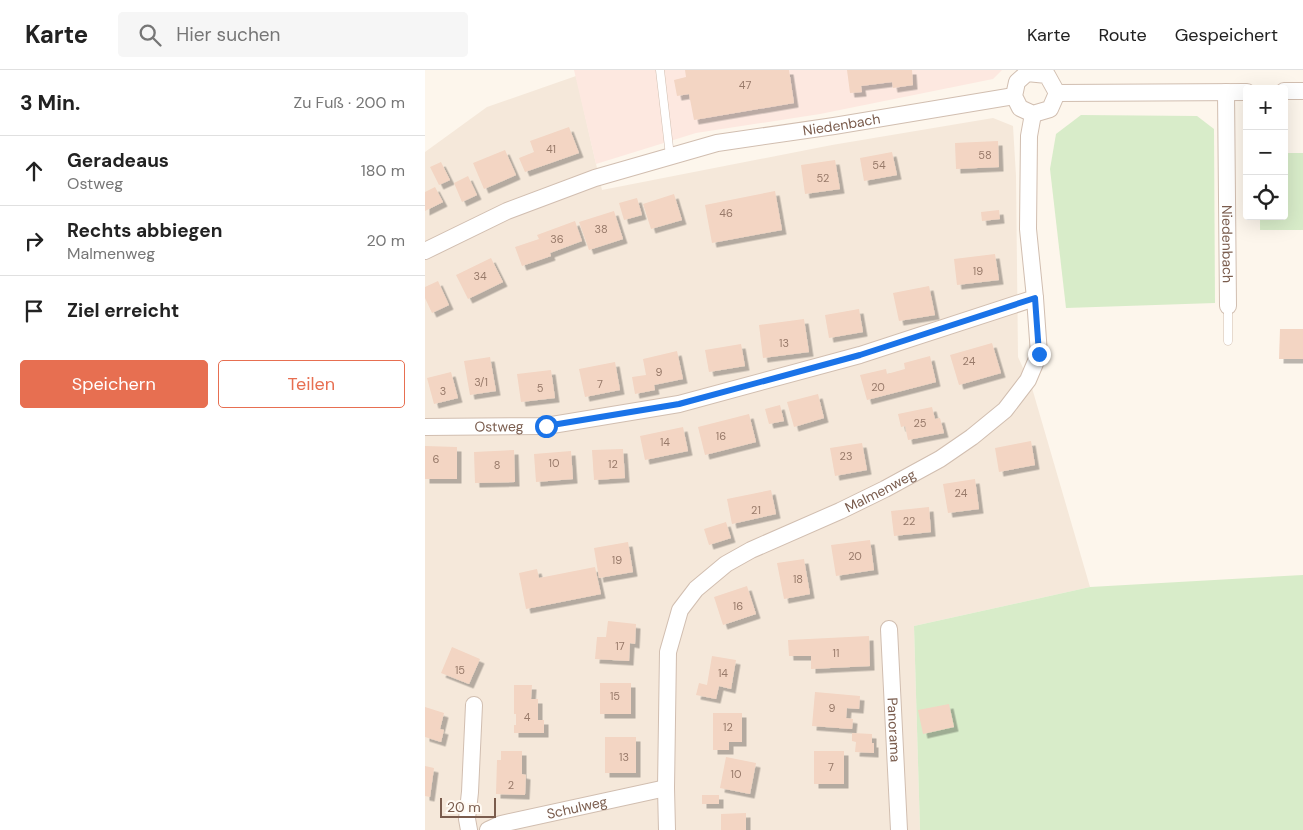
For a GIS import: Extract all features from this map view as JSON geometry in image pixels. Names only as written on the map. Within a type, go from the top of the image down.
[{"type":"street","points":[[1027,73],[1047,75],[1057,92],[1050,109],[1033,114],[1020,108],[1014,96],[1017,82],[1027,73]]},
{"type":"street","points":[[1288,91],[1303,91]]},
{"type":"street","points":[[1057,92],[1243,92]]},
{"type":"street","name":"Niedenbach","points":[[1226,92],[1228,306]]},
{"type":"street","name":"Niedenbach","points":[[425,251],[507,211],[595,178],[717,143],[835,126],[1014,96]]},
{"type":"street","name":"Malmenweg","points":[[667,830],[668,652],[681,610],[696,589],[726,564],[751,550],[840,511],[940,459],[972,437],[1005,410],[1028,380],[1039,354],[1028,229],[1029,136],[1033,114]]},
{"type":"street","name":"Ostweg","points":[[425,427],[546,426],[679,404],[860,355],[1035,298]]},
{"type":"street","name":"Panorama","points":[[889,629],[899,830]]},
{"type":"street","points":[[469,830],[467,819],[474,705]]},
{"type":"street","name":"Schulweg","points":[[488,830],[501,824],[666,788]]},
{"type":"lane","points":[[660,70],[669,156]]},
{"type":"lane","points":[[1228,306],[1228,341]]},
{"type":"shaded area","points":[[574,70],[1002,70],[993,79],[820,114],[696,133],[596,164]]},
{"type":"shaded area","points":[[576,76],[602,190],[832,145],[993,118],[1013,126],[1016,176],[1018,357],[1032,388],[1090,587],[914,626],[920,830],[425,830],[425,152],[487,107]]},
{"type":"green space","points":[[1081,115],[1197,116],[1214,129],[1215,303],[1066,308],[1050,169],[1056,134]]},
{"type":"green space","points":[[1288,153],[1303,153],[1303,230],[1260,230],[1260,220],[1288,220]]},
{"type":"green space","points":[[1303,575],[1303,830],[920,830],[914,626],[1090,587]]},
{"type":"building","points":[[685,70],[789,70],[794,103],[694,120],[689,94],[677,96],[674,80],[686,77]]},
{"type":"building","points":[[847,70],[912,70],[913,85],[893,88],[892,82],[861,86],[862,92],[850,93]]},
{"type":"building","points":[[569,127],[579,153],[525,172],[519,158],[534,152],[530,141]]},
{"type":"building","points":[[998,141],[999,167],[956,169],[955,143]]},
{"type":"building","points":[[505,150],[516,175],[484,189],[473,163]]},
{"type":"building","points":[[892,152],[897,175],[864,181],[860,158]]},
{"type":"building","points":[[835,160],[840,189],[805,194],[801,165]]},
{"type":"building","points":[[441,162],[450,180],[439,185],[430,167]]},
{"type":"building","points":[[468,176],[477,195],[462,202],[454,183]]},
{"type":"building","points":[[435,187],[443,202],[425,211],[425,192]]},
{"type":"building","points":[[775,191],[782,230],[712,243],[705,205]]},
{"type":"building","points":[[674,194],[682,220],[651,229],[643,204]]},
{"type":"building","points":[[637,198],[642,215],[624,220],[619,203]]},
{"type":"building","points":[[999,210],[1000,219],[982,221],[981,212]]},
{"type":"building","points":[[614,211],[623,239],[589,250],[579,222]]},
{"type":"building","points":[[575,221],[582,241],[550,253],[551,256],[522,266],[515,247],[539,239],[537,235]]},
{"type":"building","points":[[995,254],[999,280],[957,285],[954,259]]},
{"type":"building","points":[[491,258],[503,282],[468,299],[456,275]]},
{"type":"building","points":[[438,281],[449,305],[432,313],[425,298],[425,287]]},
{"type":"building","points":[[929,286],[935,315],[899,321],[893,293]]},
{"type":"building","points":[[859,309],[863,332],[829,338],[825,315]]},
{"type":"building","points":[[804,319],[809,352],[763,358],[759,325]]},
{"type":"building","points":[[1280,329],[1303,329],[1303,359],[1279,359]]},
{"type":"building","points":[[992,343],[1001,373],[959,385],[950,355]]},
{"type":"building","points":[[741,344],[745,366],[709,372],[705,350]]},
{"type":"building","points":[[677,351],[683,379],[654,385],[655,390],[635,394],[632,377],[646,375],[643,359]]},
{"type":"building","points":[[930,356],[936,382],[867,400],[860,375],[886,369],[887,374],[905,369],[904,363]]},
{"type":"building","points":[[490,357],[496,391],[470,395],[464,361]]},
{"type":"building","points":[[615,362],[620,390],[585,397],[579,369]]},
{"type":"building","points":[[551,370],[555,398],[521,402],[517,374]]},
{"type":"building","points":[[451,372],[458,398],[434,404],[427,378]]},
{"type":"building","points":[[818,394],[824,418],[794,427],[787,402]]},
{"type":"building","points":[[780,405],[784,421],[769,424],[765,409]]},
{"type":"building","points":[[932,407],[935,419],[940,418],[944,433],[908,440],[905,426],[901,427],[898,414]]},
{"type":"building","points":[[749,414],[756,442],[705,455],[698,427]]},
{"type":"building","points":[[683,427],[688,451],[645,460],[640,436]]},
{"type":"building","points":[[1031,441],[1035,465],[999,472],[995,448]]},
{"type":"building","points":[[862,443],[867,470],[835,476],[830,448]]},
{"type":"building","points":[[425,446],[457,447],[457,479],[425,479]]},
{"type":"building","points":[[623,449],[625,478],[594,480],[592,450]]},
{"type":"building","points":[[514,450],[515,482],[475,483],[474,452]]},
{"type":"building","points":[[571,451],[573,479],[536,482],[534,454]]},
{"type":"building","points":[[975,479],[979,509],[948,513],[943,484]]},
{"type":"building","points":[[771,490],[776,514],[732,524],[727,499]]},
{"type":"building","points":[[929,507],[931,532],[894,536],[891,511]]},
{"type":"building","points":[[726,522],[731,538],[709,545],[704,529]]},
{"type":"building","points":[[870,540],[874,570],[836,576],[831,545]]},
{"type":"building","points":[[628,542],[633,572],[599,578],[594,548]]},
{"type":"building","points":[[804,559],[810,594],[784,599],[777,563]]},
{"type":"building","points":[[595,567],[601,594],[526,609],[519,573],[537,569],[539,578]]},
{"type":"building","points":[[747,586],[756,614],[723,625],[714,597]]},
{"type":"building","points":[[608,621],[636,624],[635,644],[630,643],[629,661],[595,659],[597,637],[606,637]]},
{"type":"building","points":[[869,636],[870,666],[811,669],[811,656],[789,656],[788,640]]},
{"type":"building","points":[[452,647],[480,659],[469,684],[441,673]]},
{"type":"building","points":[[712,656],[736,660],[731,689],[719,686],[716,699],[696,695],[699,683],[707,685]]},
{"type":"building","points":[[600,683],[631,683],[631,714],[600,714]]},
{"type":"building","points":[[514,685],[532,685],[531,699],[538,699],[538,720],[544,720],[544,733],[514,733],[516,714],[514,714]]},
{"type":"building","points":[[815,692],[860,696],[859,709],[847,708],[846,718],[853,719],[852,729],[812,726]]},
{"type":"building","points":[[949,704],[954,727],[923,734],[918,710]]},
{"type":"building","points":[[425,707],[444,713],[440,729],[444,730],[441,742],[425,737]]},
{"type":"building","points":[[713,713],[742,713],[742,742],[729,742],[729,750],[713,750]]},
{"type":"building","points":[[852,733],[872,734],[874,753],[855,752],[856,742],[852,741]]},
{"type":"building","points":[[605,737],[636,737],[636,773],[605,773]]},
{"type":"building","points":[[501,751],[522,751],[522,774],[526,775],[525,795],[496,794],[497,760],[501,760]]},
{"type":"building","points":[[814,751],[844,751],[844,784],[814,784]]},
{"type":"building","points":[[726,757],[756,763],[750,794],[720,788]]},
{"type":"building","points":[[425,766],[434,768],[430,797],[425,796]]},
{"type":"building","points":[[702,795],[719,795],[719,804],[702,804]]},
{"type":"building","points":[[746,813],[746,830],[721,830],[721,814]]},
{"type":"route","points":[[546,426],[679,404],[860,355],[1035,298],[1039,354]]}]
